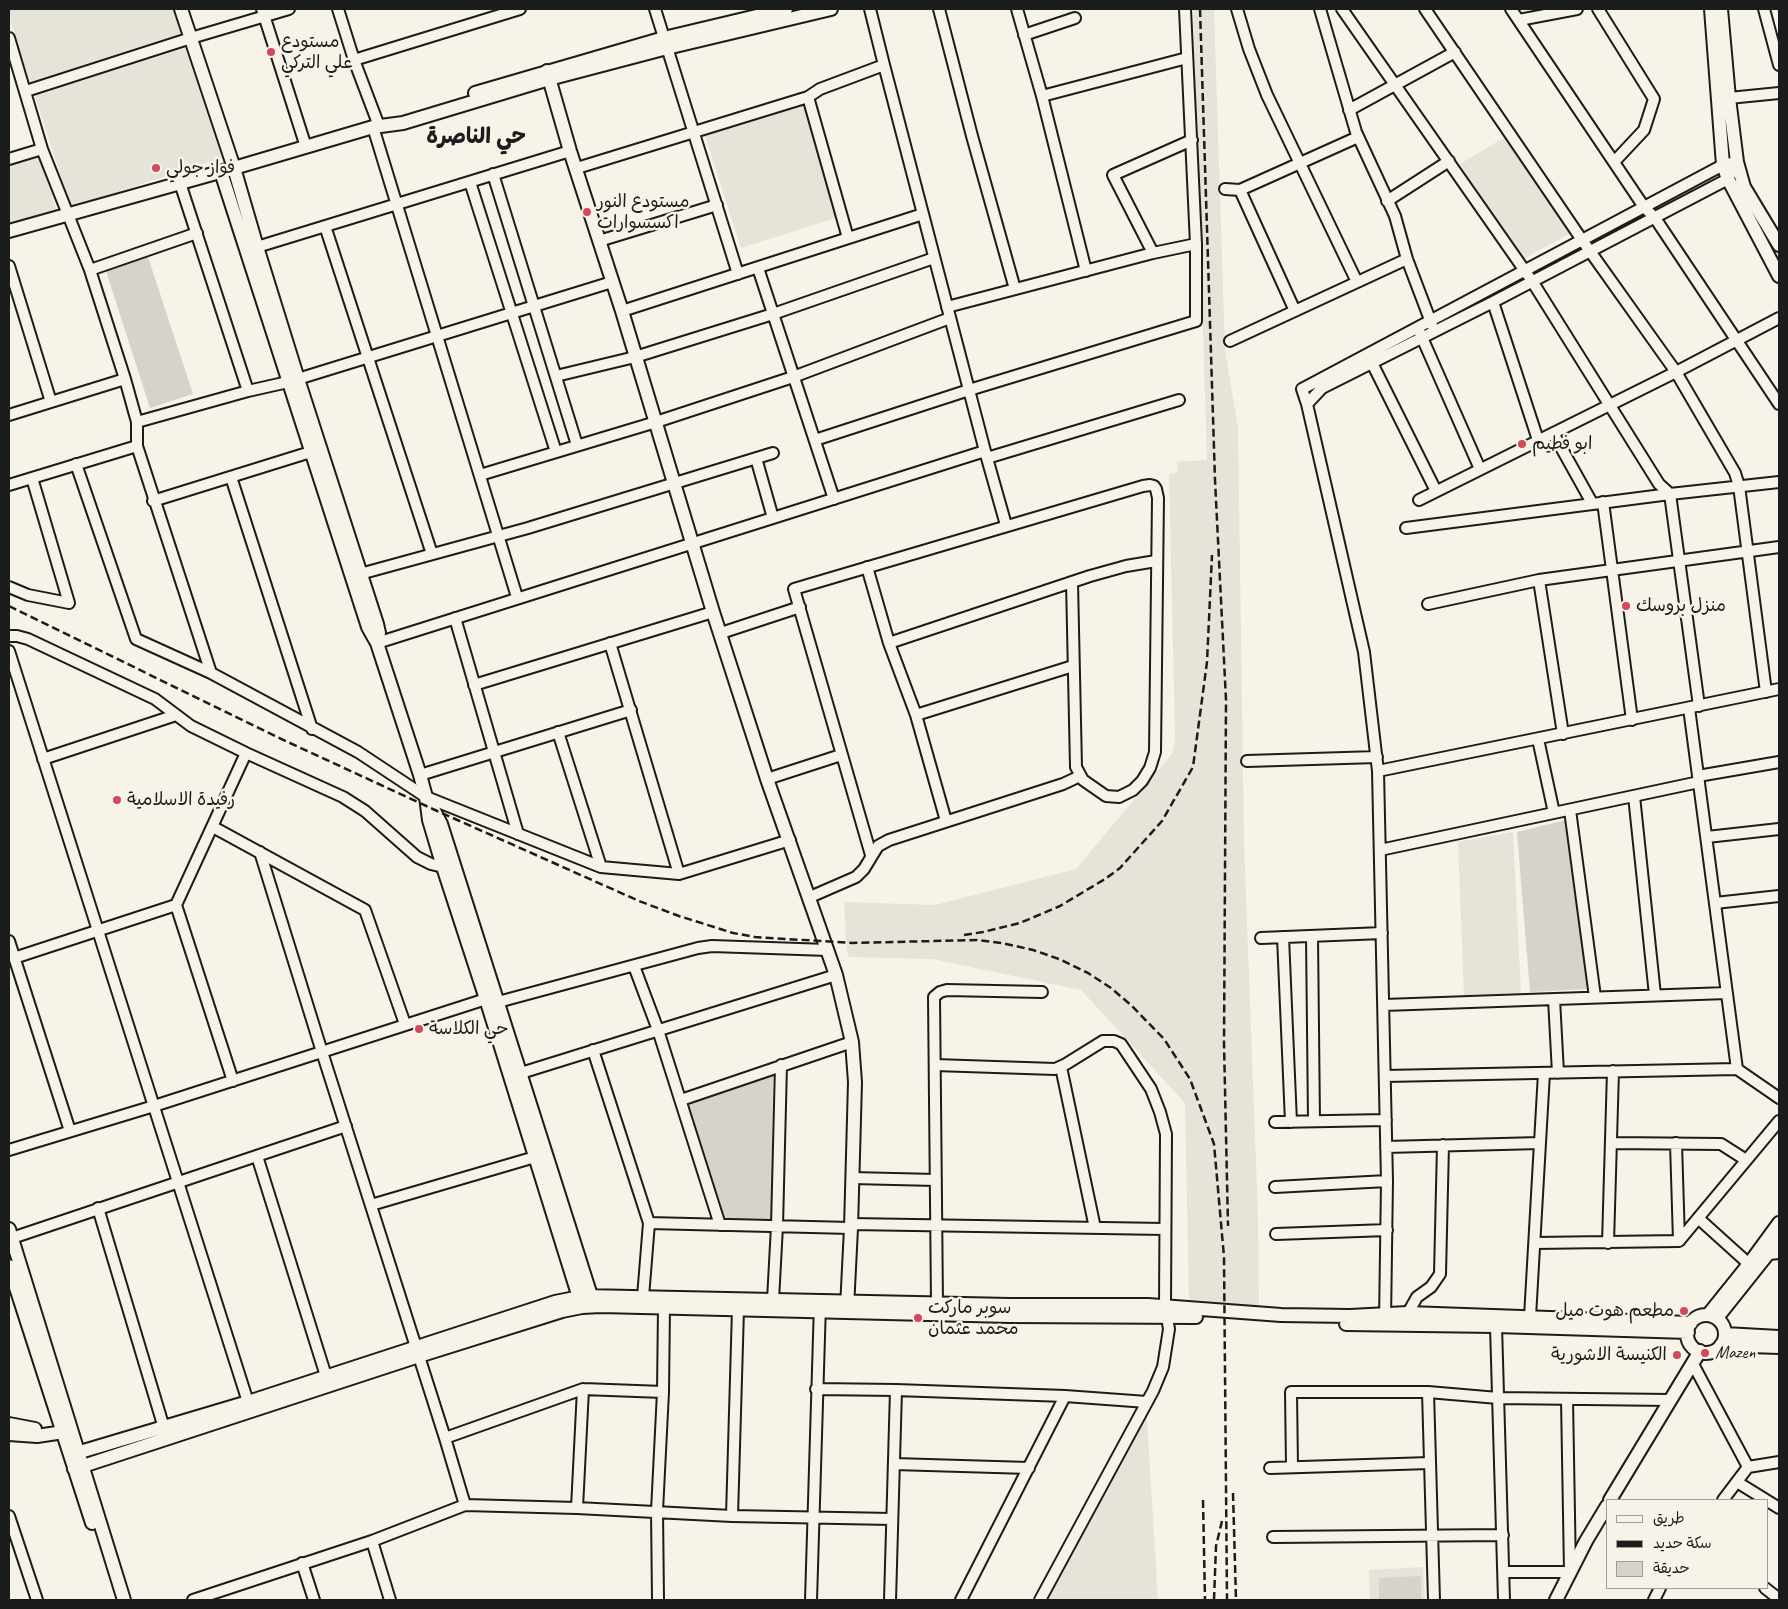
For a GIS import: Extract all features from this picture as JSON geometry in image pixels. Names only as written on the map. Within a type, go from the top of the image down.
[{"type":"street","points":[[181,9],[234,168],[293,380]]},
{"type":"street","points":[[26,91],[191,38],[263,12],[289,9]]},
{"type":"street","points":[[338,9],[376,126],[397,204],[518,597]]},
{"type":"street","points":[[354,60],[520,9]]},
{"type":"street","points":[[654,9],[738,274]]},
{"type":"street","points":[[9,230],[221,172],[376,126],[395,117],[786,9]]},
{"type":"street","points":[[665,43],[831,9]]},
{"type":"street","points":[[870,9],[934,258],[1006,525]]},
{"type":"street","points":[[939,9],[1015,289]]},
{"type":"street","points":[[1016,9],[1042,96],[1086,271]]},
{"type":"street","points":[[815,440],[969,390],[1196,321],[1196,244],[1185,9]]},
{"type":"street","points":[[1237,9],[1249,49],[1267,95],[1357,282]]},
{"type":"street","points":[[1320,9],[1358,137],[1395,216],[1407,259],[1435,331]]},
{"type":"street","points":[[1342,9],[1532,281],[1659,484],[1670,494],[1694,707],[1699,779],[1737,1069]]},
{"type":"street","points":[[1425,9],[1582,240],[1676,372],[1735,473],[1739,486],[1766,692]]},
{"type":"street","points":[[1511,9],[1644,207],[1655,218],[1779,404]]},
{"type":"street","points":[[1519,20],[1577,9]]},
{"type":"street","points":[[1598,9],[1654,100],[1644,130],[1614,162]]},
{"type":"street","points":[[1711,9],[1723,165],[1728,179],[1779,276]]},
{"type":"street","points":[[1721,9],[1737,162],[1744,187],[1779,245]]},
{"type":"street","points":[[1764,9],[1779,65]]},
{"type":"street","points":[[263,12],[306,147]]},
{"type":"street","points":[[1024,35],[1075,18]]},
{"type":"street","points":[[9,38],[42,148],[90,270],[125,379],[138,422],[137,446],[211,674]]},
{"type":"street","points":[[1349,110],[1455,52]]},
{"type":"street","points":[[1042,96],[1187,58]]},
{"type":"street","points":[[577,168],[808,97],[820,88],[884,65]]},
{"type":"street","points":[[548,75],[713,612],[767,778],[836,975],[852,1042],[855,1082],[847,1306]]},
{"type":"street","points":[[1729,98],[1779,93]]},
{"type":"street","points":[[808,97],[848,238]]},
{"type":"street","points":[[1225,189],[1240,190],[1358,137]]},
{"type":"street","points":[[1153,253],[1113,176],[1192,140]]},
{"type":"street","points":[[9,159],[42,148]]},
{"type":"street","points":[[257,247],[570,151]]},
{"type":"street","points":[[1387,201],[1449,161]]},
{"type":"street","points":[[1385,1319],[1387,1181],[1377,757],[1364,652],[1302,389],[1723,165],[1737,162]]},
{"type":"street","points":[[1307,404],[1322,388],[1493,302],[1728,179],[1737,162]]},
{"type":"street","points":[[221,172],[293,380],[368,627],[378,642],[420,775],[426,797],[429,820],[443,867],[521,1073],[586,1301]]},
{"type":"street","points":[[494,174],[577,445]]},
{"type":"street","points":[[470,182],[513,312],[556,452]]},
{"type":"street","points":[[180,183],[248,391]]},
{"type":"street","points":[[1240,190],[1295,311]]},
{"type":"street","points":[[599,241],[716,205]]},
{"type":"street","points":[[622,311],[923,214]]},
{"type":"street","points":[[325,226],[432,554]]},
{"type":"street","points":[[90,270],[197,233]]},
{"type":"street","points":[[947,307],[1153,253],[1196,244]]},
{"type":"street","points":[[556,376],[635,356],[773,314],[934,258]]},
{"type":"street","points":[[1230,341],[1407,259]]},
{"type":"street","points":[[9,266],[51,402]]},
{"type":"street","points":[[758,268],[834,499]]},
{"type":"street","points":[[138,422],[293,380],[612,282]]},
{"type":"street","points":[[1493,302],[1538,440]]},
{"type":"street","points":[[480,475],[656,422],[793,377],[950,318]]},
{"type":"street","points":[[1419,500],[1676,372],[1779,318]]},
{"type":"street","points":[[1417,328],[1480,469]]},
{"type":"street","points":[[1372,363],[1436,491]]},
{"type":"street","points":[[9,415],[125,379]]},
{"type":"street","points":[[378,642],[834,499],[1179,400]]},
{"type":"street","points":[[1553,433],[1598,503],[1611,570],[1632,720]]},
{"type":"street","points":[[9,485],[137,446]]},
{"type":"street","points":[[154,501],[315,451]]},
{"type":"street","points":[[315,451],[377,624],[378,642]]},
{"type":"street","points":[[360,574],[528,528],[773,453]]},
{"type":"street","points":[[756,458],[773,518]]},
{"type":"street","points":[[76,464],[136,639],[211,674],[374,761],[426,797],[601,867],[680,874],[790,840]]},
{"type":"street","points":[[231,477],[312,729]]},
{"type":"street","points":[[9,587],[28,595],[69,603],[32,478]]},
{"type":"street","points":[[1406,528],[1779,482]]},
{"type":"street","points":[[871,855],[794,589],[1006,525],[1150,485],[1156,489],[1158,498],[1155,745],[1153,760],[1145,776],[1138,786],[1119,797],[1106,796],[1080,776],[1076,767],[1072,582]]},
{"type":"street","points":[[1428,604],[1539,580],[1779,547]]},
{"type":"street","points":[[889,643],[1108,570],[1156,561]]},
{"type":"street","points":[[866,567],[889,643],[916,715],[946,820]]},
{"type":"street","points":[[1539,580],[1563,734]]},
{"type":"street","points":[[721,633],[800,607]]},
{"type":"street","points":[[474,685],[713,612]]},
{"type":"street","points":[[455,618],[518,834]]},
{"type":"street","points":[[9,636],[17,636],[37,643],[155,699],[184,722],[350,802],[365,811],[417,857],[430,864],[443,867]]},
{"type":"street","points":[[610,643],[680,874]]},
{"type":"street","points":[[9,651],[248,1402]]},
{"type":"street","points":[[916,715],[1073,666]]},
{"type":"street","points":[[1378,771],[1779,689]]},
{"type":"street","points":[[420,775],[631,710]]},
{"type":"street","points":[[43,759],[176,715]]},
{"type":"street","points":[[558,732],[601,867]]},
{"type":"street","points":[[1538,739],[1554,813]]},
{"type":"street","points":[[233,1080],[176,905],[246,753]]},
{"type":"street","points":[[767,778],[841,755]]},
{"type":"street","points":[[1247,761],[1377,757]]},
{"type":"street","points":[[1380,850],[1634,796],[1699,779],[1779,762]]},
{"type":"street","points":[[810,897],[856,877],[864,869],[878,846],[889,840],[946,820],[1063,784],[1080,776]]},
{"type":"street","points":[[1634,796],[1655,995]]},
{"type":"street","points":[[426,797],[435,810],[441,824],[535,1157],[586,1301]]},
{"type":"street","points":[[1570,810],[1595,997]]},
{"type":"street","points":[[213,827],[365,910],[404,1024]]},
{"type":"street","points":[[1706,837],[1779,829]]},
{"type":"street","points":[[260,852],[446,1438],[465,1505]]},
{"type":"street","points":[[1715,903],[1779,896]]},
{"type":"street","points":[[14,958],[176,905]]},
{"type":"street","points":[[1261,938],[1382,933]]},
{"type":"street","points":[[1312,936],[1314,1121]]},
{"type":"street","points":[[1283,937],[1292,1122]]},
{"type":"street","points":[[9,940],[70,1131]]},
{"type":"street","points":[[9,1150],[154,1106],[404,1024],[691,950],[712,946],[828,950]]},
{"type":"street","points":[[634,966],[658,1030],[720,1225]]},
{"type":"street","points":[[521,1073],[836,975]]},
{"type":"street","points":[[937,1303],[934,997],[940,992],[947,990],[1042,992]]},
{"type":"street","points":[[1384,1005],[1727,993]]},
{"type":"street","points":[[1554,999],[1558,1073]]},
{"type":"street","points":[[935,1065],[1043,1070],[1061,1067],[1103,1041],[1114,1041],[1121,1044],[1151,1089],[1166,1134],[1166,1311],[1170,1329],[1166,1355],[1159,1379],[1040,1600]]},
{"type":"street","points":[[680,1100],[852,1042]]},
{"type":"street","points":[[593,1050],[649,1223],[643,1297]]},
{"type":"street","points":[[773,1300],[781,1065]]},
{"type":"street","points":[[1061,1067],[1095,1228]]},
{"type":"street","points":[[1385,1076],[1737,1069],[1779,1098]]},
{"type":"street","points":[[1608,1242],[1613,1071]]},
{"type":"street","points":[[1530,1316],[1544,1073]]},
{"type":"street","points":[[1275,1122],[1386,1120]]},
{"type":"street","points":[[1534,1243],[1679,1241],[1779,1120]]},
{"type":"street","points":[[117,1600],[10,1233],[98,1208],[346,1126]]},
{"type":"street","points":[[1386,1147],[1540,1143]]},
{"type":"street","points":[[1611,1143],[1721,1144],[1746,1160]]},
{"type":"street","points":[[1676,1143],[1679,1241]]},
{"type":"street","points":[[1408,1313],[1417,1297],[1431,1287],[1440,1274],[1443,1145]]},
{"type":"street","points":[[257,1156],[326,1376]]},
{"type":"street","points":[[371,1205],[535,1157]]},
{"type":"street","points":[[852,1178],[936,1180]]},
{"type":"street","points":[[1275,1188],[1387,1181]]},
{"type":"street","points":[[98,1208],[164,1428]]},
{"type":"street","points":[[1698,1218],[1750,1264]]},
{"type":"street","points":[[649,1223],[777,1226],[1165,1229]]},
{"type":"street","points":[[1713,1317],[1779,1223]]},
{"type":"street","points":[[1276,1234],[1387,1230]]},
{"type":"street","points":[[1713,1317],[1774,1253],[1779,1240]]},
{"type":"street","points":[[9,1266],[68,1432]]},
{"type":"street","points":[[79,1467],[555,1302],[643,1297],[773,1300],[820,1306]]},
{"type":"street","points":[[586,1301],[664,1307],[738,1309],[937,1303],[1385,1319],[1496,1326],[1689,1327]]},
{"type":"street","points":[[811,1600],[820,1306]]},
{"type":"street","points":[[847,1306],[1010,1316],[1166,1311]]},
{"type":"street","points":[[658,1600],[657,1511],[663,1392],[664,1307]]},
{"type":"street","points":[[732,1516],[738,1309]]},
{"type":"street","points":[[1385,1319],[1408,1313],[1530,1316],[1689,1327]]},
{"type":"street","points":[[1699,1316],[1713,1317],[1723,1325],[1723,1340],[1714,1351],[1700,1351],[1689,1342],[1689,1327],[1699,1316]]},
{"type":"street","points":[[1496,1326],[1504,1600]]},
{"type":"street","points":[[1723,1340],[1779,1337]]},
{"type":"street","points":[[1723,1340],[1779,1347]]},
{"type":"street","points":[[75,1454],[248,1402],[326,1376],[417,1351]]},
{"type":"street","points":[[1611,1499],[1700,1351]]},
{"type":"street","points":[[1693,1364],[1748,1467]]},
{"type":"street","points":[[446,1438],[583,1389],[663,1392]]},
{"type":"street","points":[[577,1508],[583,1389]]},
{"type":"street","points":[[816,1389],[1065,1396],[1147,1402]]},
{"type":"street","points":[[890,1600],[896,1390]]},
{"type":"street","points":[[1292,1468],[1290,1392],[1428,1392],[1498,1398],[1671,1400]]},
{"type":"street","points":[[1428,1392],[1434,1600]]},
{"type":"street","points":[[961,1600],[1065,1396]]},
{"type":"street","points":[[1568,1398],[1570,1572]]},
{"type":"street","points":[[9,1424],[34,1428],[47,1434]]},
{"type":"street","points":[[9,1434],[37,1436],[68,1432]]},
{"type":"street","points":[[1724,1499],[1748,1467],[1779,1462]]},
{"type":"street","points":[[1270,1468],[1430,1463]]},
{"type":"street","points":[[894,1464],[1029,1468]]},
{"type":"street","points":[[79,1467],[124,1600]]},
{"type":"street","points":[[1737,1482],[1764,1499]]},
{"type":"street","points":[[1768,1501],[1779,1508]]},
{"type":"street","points":[[193,1600],[217,1596],[302,1564],[372,1541],[465,1505],[657,1511],[732,1516],[892,1519]]},
{"type":"street","points":[[1556,1600],[1586,1541],[1606,1508]]},
{"type":"street","points":[[9,1516],[37,1600]]},
{"type":"street","points":[[1273,1537],[1503,1536]]},
{"type":"street","points":[[372,1541],[390,1600]]},
{"type":"street","points":[[302,1564],[314,1600]]},
{"type":"street","points":[[1504,1572],[1570,1572]]},
{"type":"street","points":[[1765,1589],[1779,1599]]},
{"type":"shaded area","points":[[9,9],[173,9],[181,33],[30,82],[9,17]]},
{"type":"shaded area","points":[[1193,9],[1214,9],[1225,350],[1238,427],[1244,844],[1258,1215],[1259,1307],[1189,1300],[1185,1103],[1081,990],[932,959],[848,957],[844,902],[935,905],[1076,869],[1171,755],[1173,750],[1175,738],[1169,474],[1178,472],[1177,462],[1207,460]]},
{"type":"shaded area","points":[[185,48],[222,158],[71,207],[35,96]]},
{"type":"shaded area","points":[[805,105],[839,217],[741,248],[705,136]]},
{"type":"shaded area","points":[[1505,137],[1571,233],[1523,259],[1460,164]]},
{"type":"shaded area","points":[[39,155],[57,211],[9,224],[9,164]]},
{"type":"shaded area","points":[[1513,832],[1521,993],[1464,996],[1458,842]]},
{"type":"shaded area","points":[[1145,1389],[1158,1600],[1041,1600]]},
{"type":"shaded area","points":[[1423,1567],[1425,1600],[1370,1600],[1369,1570]]},
{"type":"green space","points":[[148,257],[193,394],[150,408],[106,271]]},
{"type":"green space","points":[[1566,820],[1589,989],[1530,992],[1517,832]]},
{"type":"green space","points":[[773,1074],[771,1220],[724,1220],[687,1103]]},
{"type":"green space","points":[[1421,1576],[1421,1599],[1379,1600],[1379,1578]]},
{"type":"railway","points":[[1200,9],[1215,480],[1226,700],[1224,1043],[1228,1226]]},
{"type":"railway","points":[[964,935],[1020,923],[1060,906],[1120,868],[1162,821],[1193,767],[1207,662],[1212,555]]},
{"type":"railway","points":[[9,606],[277,737],[639,901],[679,916],[733,933],[755,937],[852,943],[977,940],[1002,943],[1033,950],[1059,959],[1088,973],[1111,988],[1132,1006],[1164,1039],[1190,1079],[1214,1144],[1224,1257],[1227,1600]]},
{"type":"railway","points":[[1233,1493],[1236,1600]]},
{"type":"railway","points":[[1203,1500],[1205,1600]]},
{"type":"railway","points":[[1214,1600],[1216,1546],[1222,1521]]},
{"type":"place","name":"مستودع علي التركي","points":[[271,52]]},
{"type":"place","name":"فواز جولي","points":[[156,168]]},
{"type":"place","name":"مستودع النور اكسسوارات","points":[[587,212]]},
{"type":"place","name":"ابو فطيم","points":[[1522,444]]},
{"type":"place","name":"منزل بروسك","points":[[1626,606]]},
{"type":"place","name":"رفيدة الاسلامية","points":[[117,800]]},
{"type":"place","name":"حي الكلاسة","points":[[419,1029]]},
{"type":"place","name":"مطعم هوت ميل","points":[[1684,1311]]},
{"type":"place","name":"سوبر ماركت محمد عثمان","points":[[918,1318]]},
{"type":"place","name":"Mazen","points":[[1705,1353]]},
{"type":"place","name":"الكنيسة الاشورية","points":[[1677,1355]]},
{"type":"district","name":"حي الناصرة","points":[[476,137]]}]
